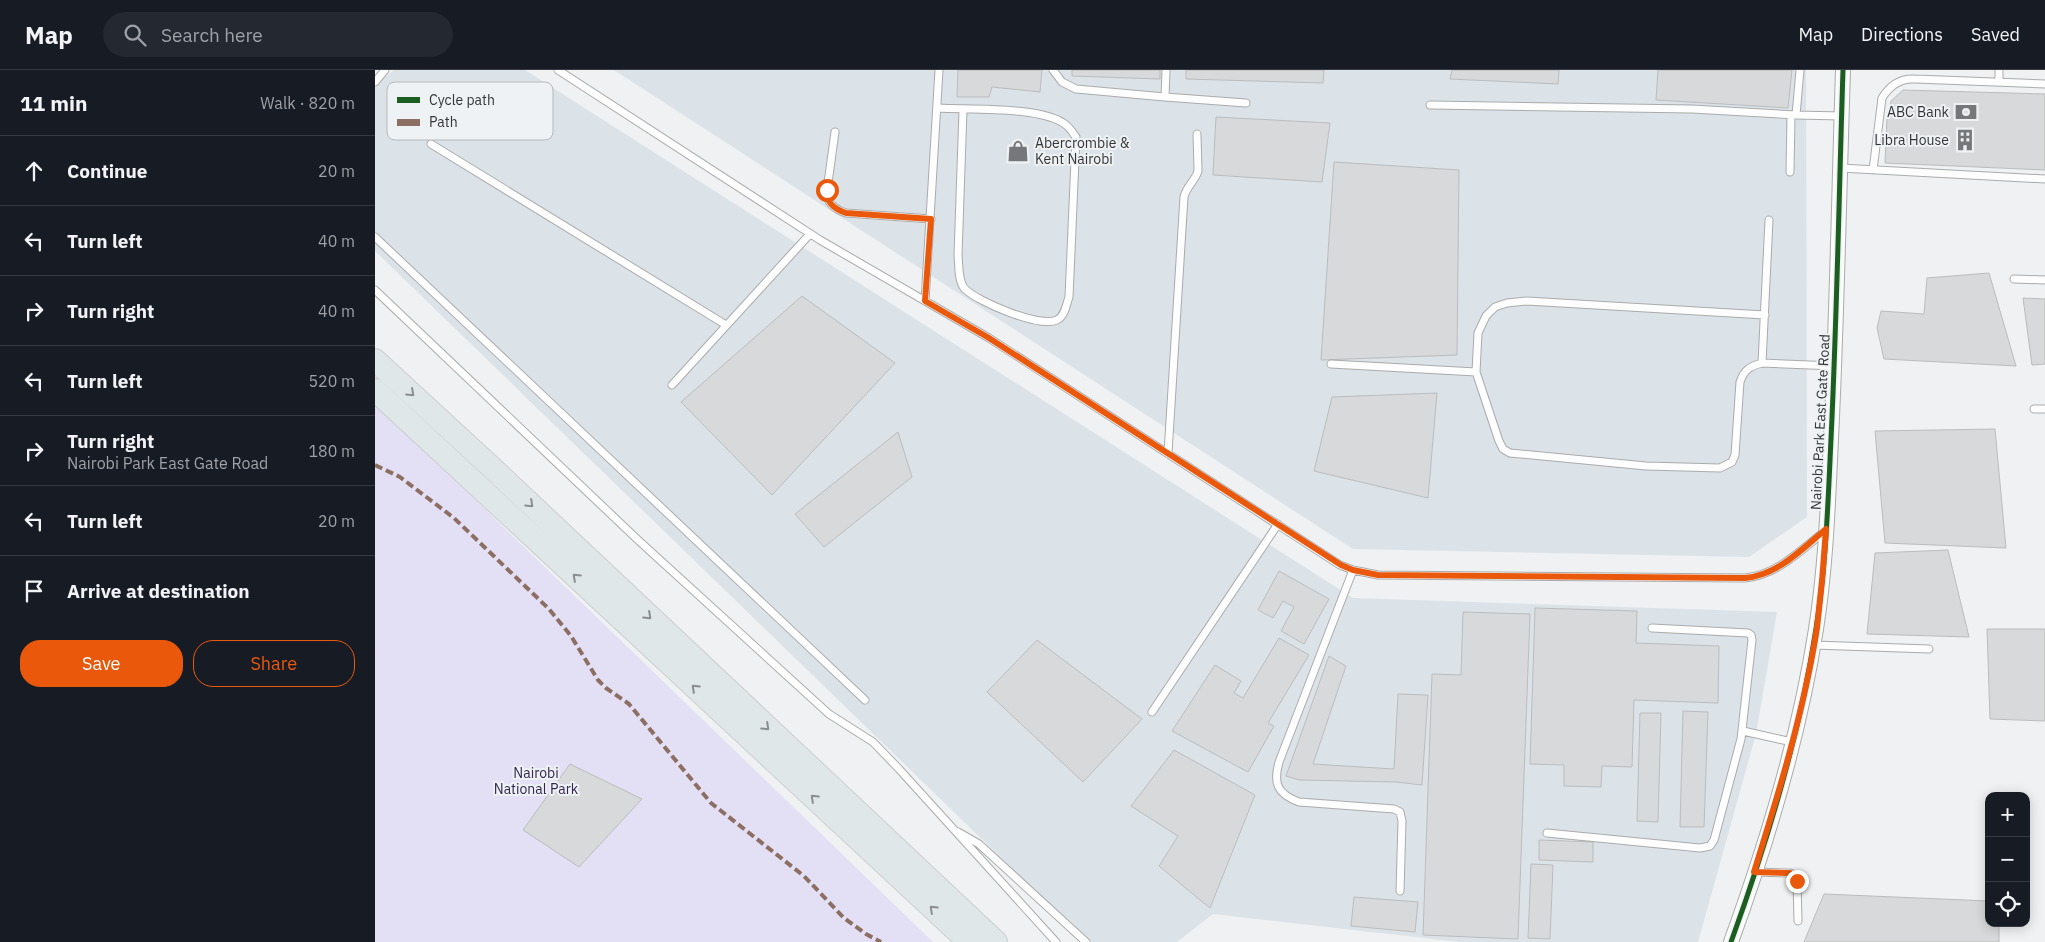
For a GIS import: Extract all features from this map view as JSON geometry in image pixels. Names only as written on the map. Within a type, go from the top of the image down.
[{"type":"main road","points":[[375,360],[497,472],[996,942]]},
{"type":"main road","points":[[375,390],[969,942]]},
{"type":"street","name":"Nairobi Park East Gate Road","points":[[1731,942],[1754,872],[1792,742],[1814,645],[1821,594],[1835,366],[1843,70]]},
{"type":"lane","points":[[375,82],[385,70]]},
{"type":"lane","points":[[558,70],[810,234],[989,338],[1341,565],[1353,570],[1378,575],[1745,578],[1765,574],[1781,565],[1826,529]]},
{"type":"lane","points":[[925,301],[939,70]]},
{"type":"lane","points":[[1053,70],[1062,82],[1076,89],[1165,98],[1246,103]]},
{"type":"lane","points":[[1165,98],[1166,70]]},
{"type":"lane","points":[[1790,172],[1793,115],[1800,70]]},
{"type":"lane","points":[[1999,70],[1999,81]]},
{"type":"lane","points":[[1873,170],[1882,98],[1898,81],[1904,78],[2045,84]]},
{"type":"lane","points":[[1429,105],[1692,109],[1841,116]]},
{"type":"lane","points":[[938,108],[1037,112],[1067,125],[1076,137],[1069,297],[1063,315],[1057,320],[1052,322],[999,310],[974,296],[963,287],[959,272],[963,110]]},
{"type":"lane","points":[[835,132],[827,190],[827,198],[830,204],[837,210],[846,213],[931,219]]},
{"type":"lane","points":[[1168,453],[1184,197],[1185,191],[1197,176],[1197,134]]},
{"type":"lane","points":[[431,144],[726,325]]},
{"type":"lane","points":[[1840,168],[2045,179]]},
{"type":"lane","points":[[1762,363],[1769,220]]},
{"type":"lane","points":[[672,385],[810,234]]},
{"type":"lane","points":[[375,238],[865,700]]},
{"type":"lane","points":[[2014,279],[2045,280]]},
{"type":"lane","points":[[375,290],[638,540],[829,714],[873,742],[1056,942]]},
{"type":"lane","points":[[1765,315],[1527,301],[1507,303],[1495,307],[1486,316],[1479,333],[1476,372],[1499,441],[1503,449],[1510,453],[1646,466],[1720,468],[1732,462],[1735,455],[1740,382],[1743,372],[1753,365],[1762,363],[1835,366]]},
{"type":"lane","points":[[1331,364],[1476,372]]},
{"type":"lane","points":[[2034,409],[2045,409]]},
{"type":"lane","points":[[1152,712],[1278,524]]},
{"type":"lane","points":[[1353,570],[1279,762],[1277,783],[1280,790],[1288,798],[1299,802],[1393,809],[1400,812],[1403,820],[1400,891]]},
{"type":"lane","points":[[1547,833],[1700,848],[1710,846],[1714,840],[1743,731],[1751,635],[1748,632],[1652,628]]},
{"type":"lane","points":[[1814,645],[1929,649]]},
{"type":"lane","points":[[1743,731],[1792,742]]},
{"type":"lane","points":[[956,831],[979,844],[1086,942]]},
{"type":"lane","points":[[1754,872],[1790,873],[1795,875],[1797,881],[1797,921]]},
{"type":"shaded area","points":[[394,70],[525,70],[544,82],[387,82],[387,140],[553,140],[553,88],[1353,598],[1777,612],[1756,734],[1698,942],[1459,942],[1213,914],[1177,942],[1088,942],[375,251],[375,85]]},
{"type":"shaded area","points":[[614,70],[1806,70],[1807,517],[1749,557],[1353,549]]},
{"type":"green space","name":"Nairobi National Park","points":[[375,403],[933,942],[375,942]]},
{"type":"building","points":[[958,70],[1042,70],[1040,92],[992,87],[989,97],[957,97]]},
{"type":"building","points":[[1072,70],[1160,70],[1160,79],[1072,76]]},
{"type":"building","points":[[1186,70],[1324,70],[1323,83],[1186,79]]},
{"type":"building","points":[[1452,70],[1559,70],[1558,84],[1450,79]]},
{"type":"building","points":[[1658,70],[1792,70],[1788,108],[1656,100]]},
{"type":"building","name":"Libra House","points":[[1903,90],[2045,94],[2045,170],[1885,163],[1887,117],[1891,101]]},
{"type":"building","points":[[1216,117],[1330,123],[1322,182],[1213,175]]},
{"type":"building","points":[[1334,162],[1459,170],[1457,355],[1321,360]]},
{"type":"building","points":[[1989,273],[2016,366],[1884,359],[1877,328],[1881,311],[1924,314],[1927,278]]},
{"type":"building","points":[[802,296],[895,363],[772,495],[681,402]]},
{"type":"building","points":[[2023,298],[2045,299],[2045,364],[2032,365]]},
{"type":"building","points":[[1437,393],[1428,498],[1314,471],[1332,397]]},
{"type":"building","points":[[1995,429],[2006,548],[1885,543],[1875,431]]},
{"type":"building","points":[[898,432],[912,477],[824,547],[795,514]]},
{"type":"building","points":[[1948,550],[1969,637],[1867,634],[1875,553]]},
{"type":"building","points":[[1279,571],[1329,599],[1304,644],[1281,631],[1294,607],[1283,601],[1273,618],[1258,610]]},
{"type":"building","points":[[1535,608],[1637,611],[1636,643],[1719,646],[1718,703],[1634,700],[1632,767],[1602,766],[1601,787],[1564,786],[1564,765],[1530,764]]},
{"type":"building","points":[[1463,612],[1530,614],[1518,939],[1423,935],[1432,674],[1461,675]]},
{"type":"building","points":[[1987,629],[2045,629],[2045,721],[1990,719]]},
{"type":"building","points":[[1279,638],[1309,655],[1268,723],[1274,726],[1248,772],[1172,731],[1215,665],[1241,681],[1234,693],[1243,698]]},
{"type":"building","points":[[1037,640],[1142,719],[1083,782],[987,692]]},
{"type":"building","points":[[1329,656],[1346,666],[1313,764],[1394,769],[1398,694],[1428,695],[1422,785],[1396,782],[1300,780],[1286,776]]},
{"type":"building","points":[[1683,711],[1708,712],[1704,827],[1680,827]]},
{"type":"building","points":[[1640,713],[1661,713],[1658,822],[1637,821]]},
{"type":"building","points":[[1174,750],[1255,795],[1210,908],[1159,866],[1178,836],[1131,806]]},
{"type":"building","points":[[570,764],[642,799],[579,867],[523,830]]},
{"type":"building","points":[[1539,840],[1593,842],[1593,862],[1539,860]]},
{"type":"building","points":[[1531,864],[1553,865],[1550,939],[1528,938]]},
{"type":"building","points":[[1824,894],[1985,901],[1985,927],[1999,927],[1999,942],[1804,942]]},
{"type":"building","points":[[1354,897],[1418,902],[1415,932],[1351,926]]},
{"type":"marked path","points":[[375,465],[400,477],[454,518],[549,609],[571,636],[598,680],[629,704],[711,803],[804,876],[844,918],[881,942]]},
{"type":"cycle path","points":[[1731,942],[1757,866],[1792,748],[1816,629],[1826,534],[1833,393],[1843,70]]},
{"type":"place","name":"ABC Bank","points":[[1966,112]]},
{"type":"place","name":"Libra House","points":[[1965,140]]},
{"type":"place","name":"Abercrombie & Kent Nairobi","points":[[1018,151]]},
{"type":"route","points":[[827,190],[827,198],[830,204],[837,210],[846,213],[931,219],[925,301],[989,338],[1341,565],[1353,570],[1378,575],[1745,578],[1765,574],[1781,565],[1826,529],[1817,629],[1811,660],[1782,780],[1754,872],[1790,873],[1795,875],[1797,881]]}]
